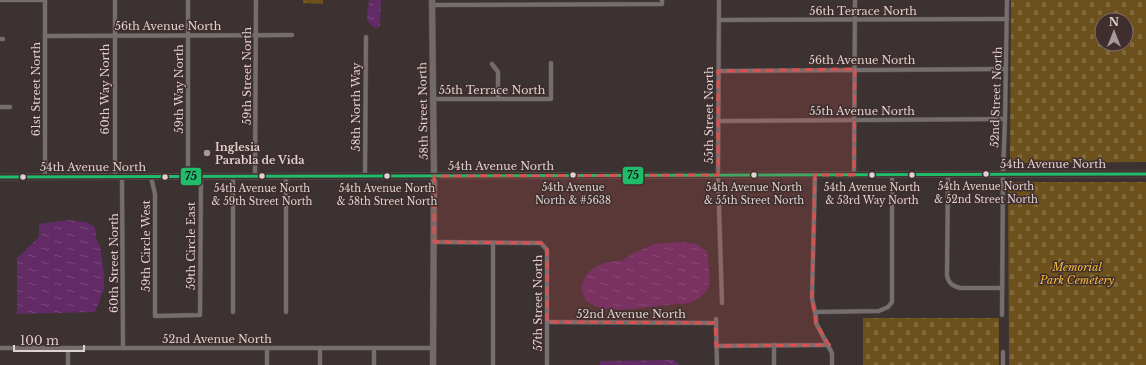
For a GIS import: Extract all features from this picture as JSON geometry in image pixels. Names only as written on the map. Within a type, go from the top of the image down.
[{"type":"main road","name":"58th Street North","points":[[432,2],[434,176],[433,365]]},
{"type":"main road","name":"54th Avenue North","points":[[0,177],[1146,174]]},
{"type":"street","points":[[0,0],[44,0]]},
{"type":"street","name":"61st Street North","points":[[44,0],[45,177]]},
{"type":"street","name":"60th Way North","points":[[115,0],[115,177]]},
{"type":"street","name":"59th Way North","points":[[188,0],[188,177]]},
{"type":"street","name":"59th Street North","points":[[256,0],[256,177]]},
{"type":"street","name":"55th Street North","points":[[719,0],[718,175],[722,303]]},
{"type":"street","points":[[854,175],[855,0]]},
{"type":"street","name":"52nd Street North","points":[[1002,315],[1003,174],[1007,0]]},
{"type":"street","points":[[432,2],[662,2]]},
{"type":"street","name":"56th Terrace North","points":[[719,20],[1007,19]]},
{"type":"street","name":"56th Avenue North","points":[[45,36],[292,35]]},
{"type":"street","name":"58th North Way","points":[[365,176],[366,37]]},
{"type":"street","name":"55th Terrace North","points":[[432,99],[552,99],[551,63]]},
{"type":"street","points":[[492,64],[498,72],[498,99]]},
{"type":"street","name":"56th Avenue North","points":[[718,71],[1006,69]]},
{"type":"street","points":[[0,107],[10,107]]},
{"type":"street","name":"55th Avenue North","points":[[719,121],[1005,119]]},
{"type":"street","points":[[948,174],[949,282],[960,288],[1002,288]]},
{"type":"street","points":[[815,175],[812,298],[816,323],[832,353],[832,365]]},
{"type":"street","points":[[815,312],[879,311],[888,307],[892,302],[892,175]]},
{"type":"street","name":"60th Street North","points":[[122,177],[123,348]]},
{"type":"street","name":"59th Circle West","points":[[151,177],[155,194],[155,316],[200,315]]},
{"type":"street","name":"59th Circle East","points":[[200,315],[201,177]]},
{"type":"street","points":[[233,177],[233,312]]},
{"type":"street","points":[[286,177],[286,312]]},
{"type":"street","points":[[434,242],[492,243],[493,365]]},
{"type":"street","name":"57th Street North","points":[[492,243],[541,243],[547,250],[547,365]]},
{"type":"street","name":"52nd Avenue North","points":[[546,322],[716,321],[716,346]]},
{"type":"street","points":[[717,365],[716,346],[829,345]]},
{"type":"street","points":[[774,346],[774,365]]},
{"type":"street","name":"52nd Avenue North","points":[[0,348],[433,348]]},
{"type":"street","points":[[68,348],[68,365]]},
{"type":"street","points":[[266,348],[267,365]]},
{"type":"street","points":[[320,348],[320,365]]},
{"type":"street","points":[[374,348],[374,365]]},
{"type":"street","points":[[1003,352],[1003,365]]},
{"type":"highlighted area","points":[[855,69],[854,175],[815,175],[812,298],[816,323],[829,345],[716,346],[715,323],[547,322],[547,250],[541,243],[434,242],[434,176],[718,175],[718,71]]},
{"type":"green space","points":[[303,0],[323,0],[323,4],[303,3]]},
{"type":"green space","points":[[1011,0],[1146,0],[1146,162],[1010,163]]},
{"type":"green space","name":"Memorial Park Cemetery","points":[[1008,182],[1146,182],[1146,365],[1009,365]]},
{"type":"green space","points":[[863,318],[999,318],[999,365],[863,365]]},
{"type":"water","points":[[369,0],[381,0],[380,27],[375,28],[369,22],[367,12]]},
{"type":"water","points":[[67,220],[86,222],[95,227],[96,238],[100,246],[104,273],[104,289],[95,312],[17,314],[17,258],[39,237],[39,224]]},
{"type":"water","points":[[680,242],[697,244],[707,252],[710,277],[709,283],[708,288],[699,298],[690,303],[619,310],[600,308],[586,301],[581,288],[586,275],[595,267],[607,262],[623,260],[632,254],[654,244]]},
{"type":"water","points":[[674,360],[680,365],[600,365],[600,361]]},
{"type":"transit line","name":"75","points":[[0,177],[1146,174]]},
{"type":"place","name":"Inglesia Parabla de Vida","points":[[207,153]]},
{"type":"place","name":"54th Avenue North & 52nd Street North","points":[[986,174]]},
{"type":"place","name":"54th Avenue North & #5638","points":[[573,175]]},
{"type":"place","name":"54th Avenue North & 55th Street North","points":[[754,175]]},
{"type":"place","name":"54th Avenue North & 53rd Way North","points":[[872,175]]},
{"type":"place","name":"54th Avenue North & 59th Street North","points":[[262,176]]},
{"type":"place","name":"54th Avenue North & 58th Street North","points":[[387,176]]}]
